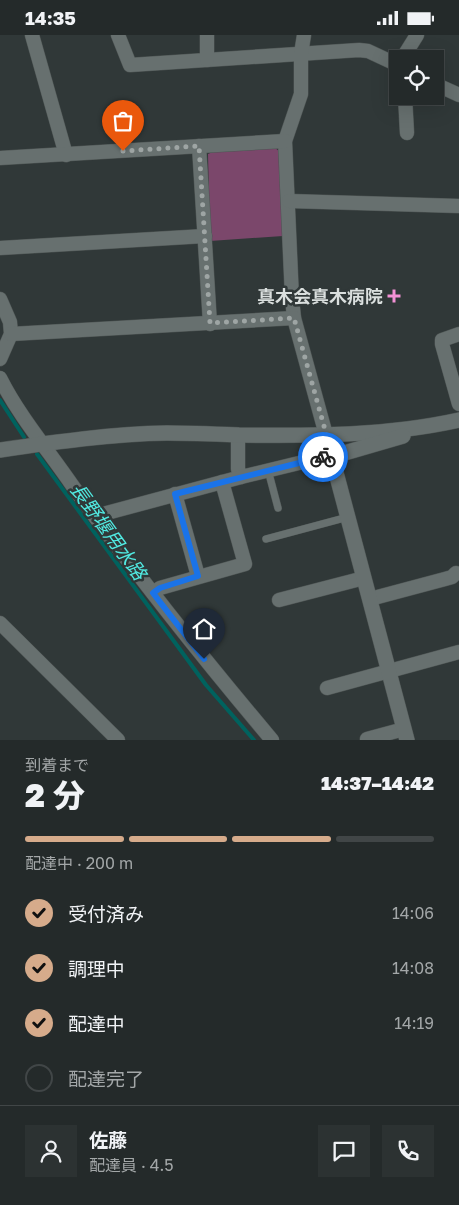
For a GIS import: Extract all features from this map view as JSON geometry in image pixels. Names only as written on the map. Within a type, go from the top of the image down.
[{"type":"street","points":[[32,35],[66,155]]},
{"type":"street","points":[[118,35],[130,65],[359,50],[368,51],[389,61]]},
{"type":"street","points":[[207,35],[207,60]]},
{"type":"street","points":[[304,35],[301,54],[301,94],[285,141],[294,318],[406,734],[367,739]]},
{"type":"street","points":[[408,50],[417,35]]},
{"type":"street","points":[[444,88],[459,95]]},
{"type":"street","points":[[405,105],[407,133]]},
{"type":"street","points":[[0,158],[285,141]]},
{"type":"street","points":[[199,146],[210,323]]},
{"type":"street","points":[[289,201],[459,206]]},
{"type":"street","points":[[0,248],[204,236]]},
{"type":"street","points":[[0,299],[10,322],[12,334],[0,359]]},
{"type":"street","points":[[12,334],[294,318]]},
{"type":"street","points":[[459,334],[442,340],[459,404]]},
{"type":"street","points":[[0,378],[14,402],[96,518],[215,672],[272,740]]},
{"type":"street","points":[[96,518],[103,514],[175,494],[268,470],[341,454],[459,420]]},
{"type":"street","points":[[0,450],[43,443],[138,434],[326,435],[433,426]]},
{"type":"street","points":[[238,435],[238,469],[241,477]]},
{"type":"street","points":[[153,593],[160,588],[198,576],[246,564],[222,482]]},
{"type":"street","points":[[175,494],[198,576]]},
{"type":"street","points":[[370,599],[452,577],[456,573]]},
{"type":"street","points":[[279,600],[364,577]]},
{"type":"street","points":[[0,623],[118,740]]},
{"type":"street","points":[[327,688],[459,652]]},
{"type":"lane","points":[[268,470],[278,508]]},
{"type":"lane","points":[[266,539],[348,517]]},
{"type":"shaded area","points":[[274,147],[280,152],[283,236],[210,241],[208,154],[215,151]]},
{"type":"waterway","name":"長野堰用水路","points":[[0,400],[24,437]]},
{"type":"waterway","name":"長野堰用水路","points":[[37,454],[206,685],[254,740]]},
{"type":"way so far","points":[[123,151],[199,146],[210,323],[294,318],[332,455],[323,457]]},
{"type":"place","name":"真木会真木病院","points":[[394,296]]},
{"type":"route","points":[[204,659],[153,593],[160,588],[198,576],[175,494],[323,457]]}]
